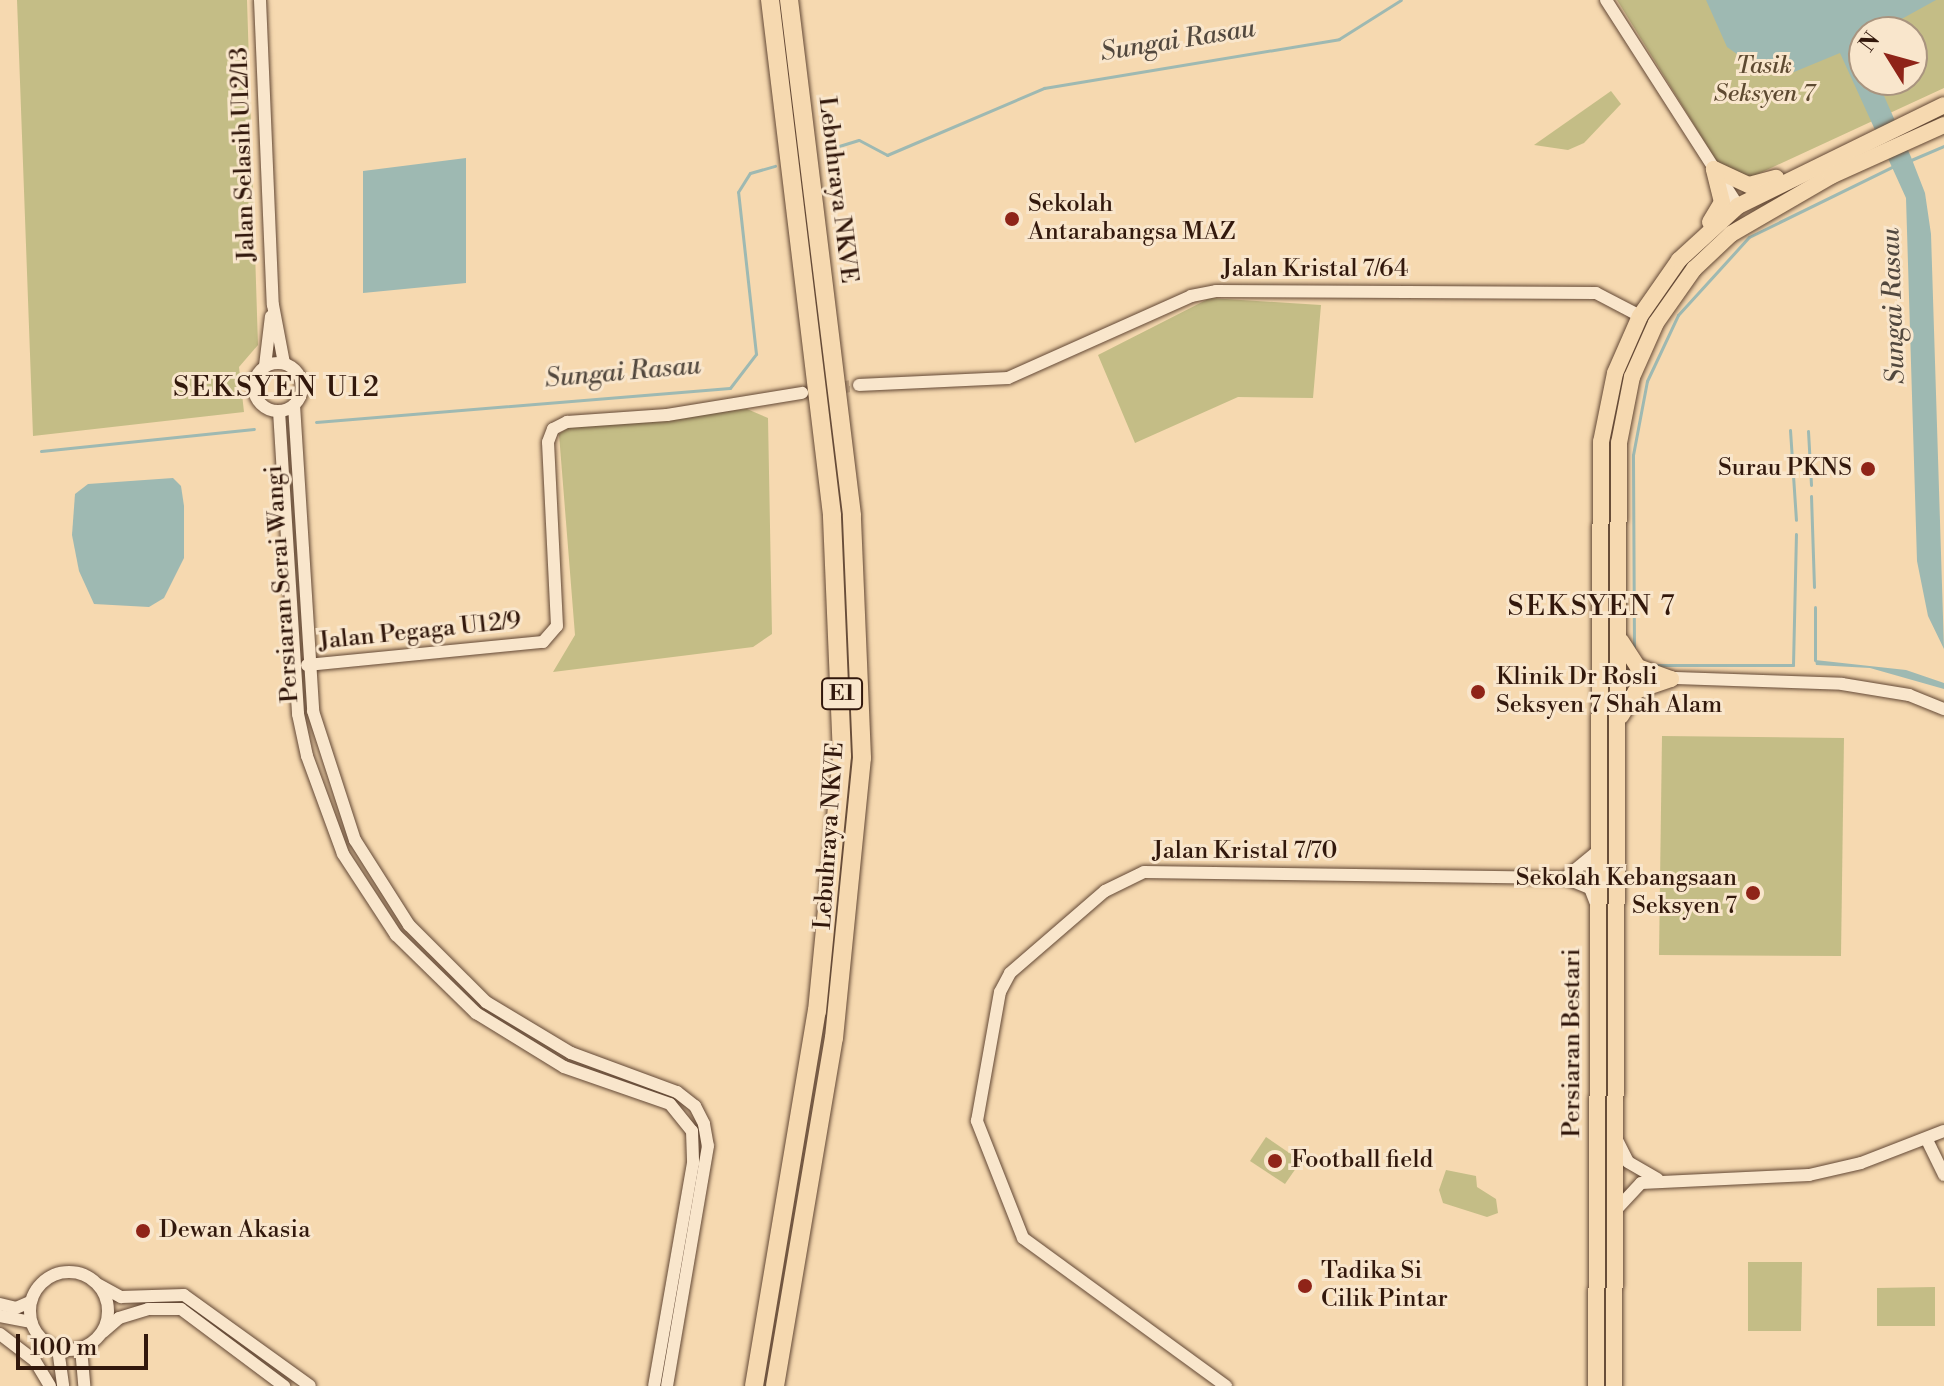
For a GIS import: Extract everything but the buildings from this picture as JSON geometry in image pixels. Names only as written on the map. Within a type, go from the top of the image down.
[{"type":"highway","name":"Lebuhraya NKVE","points":[[754,1386],[817,1011],[842,756],[832,515],[770,0]]},
{"type":"highway","name":"Lebuhraya NKVE","points":[[775,1386],[834,1038],[862,758],[852,515],[789,0]]},
{"type":"main road","name":"Persiaran Bestari","points":[[1596,1386],[1601,442],[1615,373],[1640,316],[1692,246],[1738,206],[1812,166],[1944,105]]},
{"type":"main road","name":"Persiaran Bestari","points":[[1614,1386],[1619,443],[1632,377],[1656,323],[1694,269],[1731,234],[1831,176],[1944,125]]},
{"type":"main road","points":[[1714,169],[1749,185],[1812,166]]},
{"type":"main road","points":[[1692,246],[1722,202],[1714,169]]},
{"type":"main road","points":[[1738,206],[1760,205],[1803,183],[1831,176]]},
{"type":"main road","points":[[1618,627],[1629,658],[1671,679]]},
{"type":"main road","points":[[1598,792],[1606,691],[1618,676]]},
{"type":"main road","points":[[1617,730],[1628,699],[1671,679]]},
{"type":"street","name":"Jalan Selasih U12/13","points":[[260,0],[273,305],[284,363]]},
{"type":"street","points":[[1606,0],[1738,206]]},
{"type":"street","name":"Jalan Kristal 7/64","points":[[859,385],[1008,378],[1191,296],[1216,291],[1596,293],[1640,316]]},
{"type":"street","name":"Jalan Selasih U12/13","points":[[265,366],[273,305]]},
{"type":"street","points":[[284,363],[296,370],[302,384],[294,405],[279,411],[264,407],[254,394],[255,378],[265,366],[284,363]]},
{"type":"street","name":"Jalan Pegaga U12/9","points":[[307,665],[543,642],[557,626],[548,442],[553,429],[567,422],[667,415],[802,393]]},
{"type":"street","name":"Persiaran Serai Wangi","points":[[294,405],[307,665],[322,752],[355,840],[409,925],[465,983],[522,1026],[571,1053],[677,1092],[695,1106],[704,1124],[708,1146],[667,1386]]},
{"type":"street","name":"Persiaran Serai Wangi","points":[[279,411],[298,714],[307,756],[343,854],[396,935],[476,1013],[564,1067],[670,1104],[692,1131],[693,1163],[654,1386]]},
{"type":"street","points":[[1618,676],[1842,684],[1909,695],[1944,709]]},
{"type":"street","points":[[1598,851],[1565,878],[1590,888],[1598,908]]},
{"type":"street","name":"Jalan Kristal 7/70","points":[[1226,1386],[1023,1238],[977,1121],[1000,992],[1010,973],[1105,891],[1144,872],[1565,878]]},
{"type":"street","points":[[1615,1211],[1634,1187],[1658,1179],[1809,1175],[1927,1140],[1944,1131]]},
{"type":"street","points":[[1616,1135],[1628,1162],[1658,1179]]},
{"type":"street","points":[[1927,1140],[1944,1175]]},
{"type":"street","points":[[0,1304],[16,1308],[30,1302],[44,1280],[63,1272],[81,1273],[121,1297],[184,1295],[310,1386]]},
{"type":"street","points":[[99,1285],[108,1304],[99,1335]]},
{"type":"street","points":[[30,1302],[31,1322],[46,1343],[58,1349],[81,1348],[119,1318],[148,1309],[181,1309],[284,1386]]},
{"type":"street","points":[[0,1316],[31,1322]]},
{"type":"street","points":[[0,1334],[35,1361],[50,1386]]},
{"type":"street","points":[[81,1348],[84,1386]]},
{"type":"street","points":[[58,1349],[63,1386]]},
{"type":"green space","points":[[17,0],[247,0],[258,345],[239,367],[244,412],[33,436]]},
{"type":"green space","name":"Tasik Seksyen 7","points":[[1617,0],[1944,0],[1944,88],[1928,95],[1928,16],[1848,16],[1848,96],[1927,96],[1745,180],[1719,165]]},
{"type":"green space","points":[[1611,91],[1621,104],[1584,143],[1568,150],[1534,145]]},
{"type":"green space","points":[[1210,298],[1321,305],[1313,398],[1238,397],[1135,443],[1098,355]]},
{"type":"green space","points":[[747,409],[768,418],[772,634],[753,647],[553,672],[575,635],[559,434],[568,428]]},
{"type":"green space","points":[[1662,736],[1844,738],[1841,956],[1659,955]]},
{"type":"green space","name":"Football field","points":[[1266,1137],[1301,1161],[1285,1184],[1250,1161]]},
{"type":"green space","points":[[1446,1170],[1476,1176],[1477,1187],[1496,1199],[1498,1213],[1487,1217],[1443,1203],[1439,1190]]},
{"type":"green space","points":[[1748,1262],[1802,1262],[1801,1331],[1748,1331]]},
{"type":"green space","points":[[1935,1287],[1935,1326],[1877,1326],[1877,1288]]},
{"type":"water","points":[[1706,0],[1936,0],[1907,16],[1848,16],[1848,71],[1840,53],[1794,72],[1764,73],[1727,47]]},
{"type":"water","points":[[1860,96],[1884,96],[1925,193],[1931,234],[1944,649],[1928,616],[1917,561],[1906,198]]},
{"type":"water","points":[[466,158],[466,283],[363,293],[363,171]]},
{"type":"water","points":[[173,478],[181,486],[184,506],[184,558],[164,598],[149,607],[94,604],[79,571],[72,535],[75,494],[88,484]]},
{"type":"water","points":[[1815,660],[1906,670],[1944,683],[1944,689],[1870,668],[1816,665]]},
{"type":"waterway","name":"Sungai Rasau","points":[[826,150],[859,140],[887,155],[1044,88],[1339,39],[1401,0]]},
{"type":"waterway","points":[[1911,160],[1944,146]]},
{"type":"waterway","points":[[1634,650],[1633,455],[1647,381],[1678,315],[1749,237],[1896,165]]},
{"type":"waterway","name":"Sungai Rasau","points":[[316,422],[730,388],[756,354],[738,192],[750,173],[775,166]]},
{"type":"waterway","name":"Sungai Rasau","points":[[41,451],[254,429]]},
{"type":"waterway","points":[[1790,430],[1796,520]]},
{"type":"waterway","points":[[1808,431],[1811,485]]},
{"type":"waterway","points":[[1811,496],[1814,587]]},
{"type":"waterway","points":[[1656,665],[1793,665],[1796,534]]},
{"type":"waterway","points":[[1815,607],[1815,660]]},
{"type":"tunnel","points":[[802,393],[859,385]]},
{"type":"place","name":"Sekolah Antarabangsa MAZ","points":[[1012,219]]},
{"type":"place","name":"Surau PKNS","points":[[1868,469]]},
{"type":"place","name":"Klinik Dr Rosli Seksyen 7 Shah Alam","points":[[1478,692]]},
{"type":"place","name":"Sekolah Kebangsaan Seksyen 7","points":[[1753,893]]},
{"type":"place","name":"Football field","points":[[1275,1161]]},
{"type":"place","name":"Dewan Akasia","points":[[143,1231]]},
{"type":"place","name":"Tadika Si Cilik Pintar","points":[[1305,1286]]},
{"type":"district","name":"SEKSYEN U12","points":[[277,388]]},
{"type":"district","name":"SEKSYEN 7","points":[[1592,607]]}]
